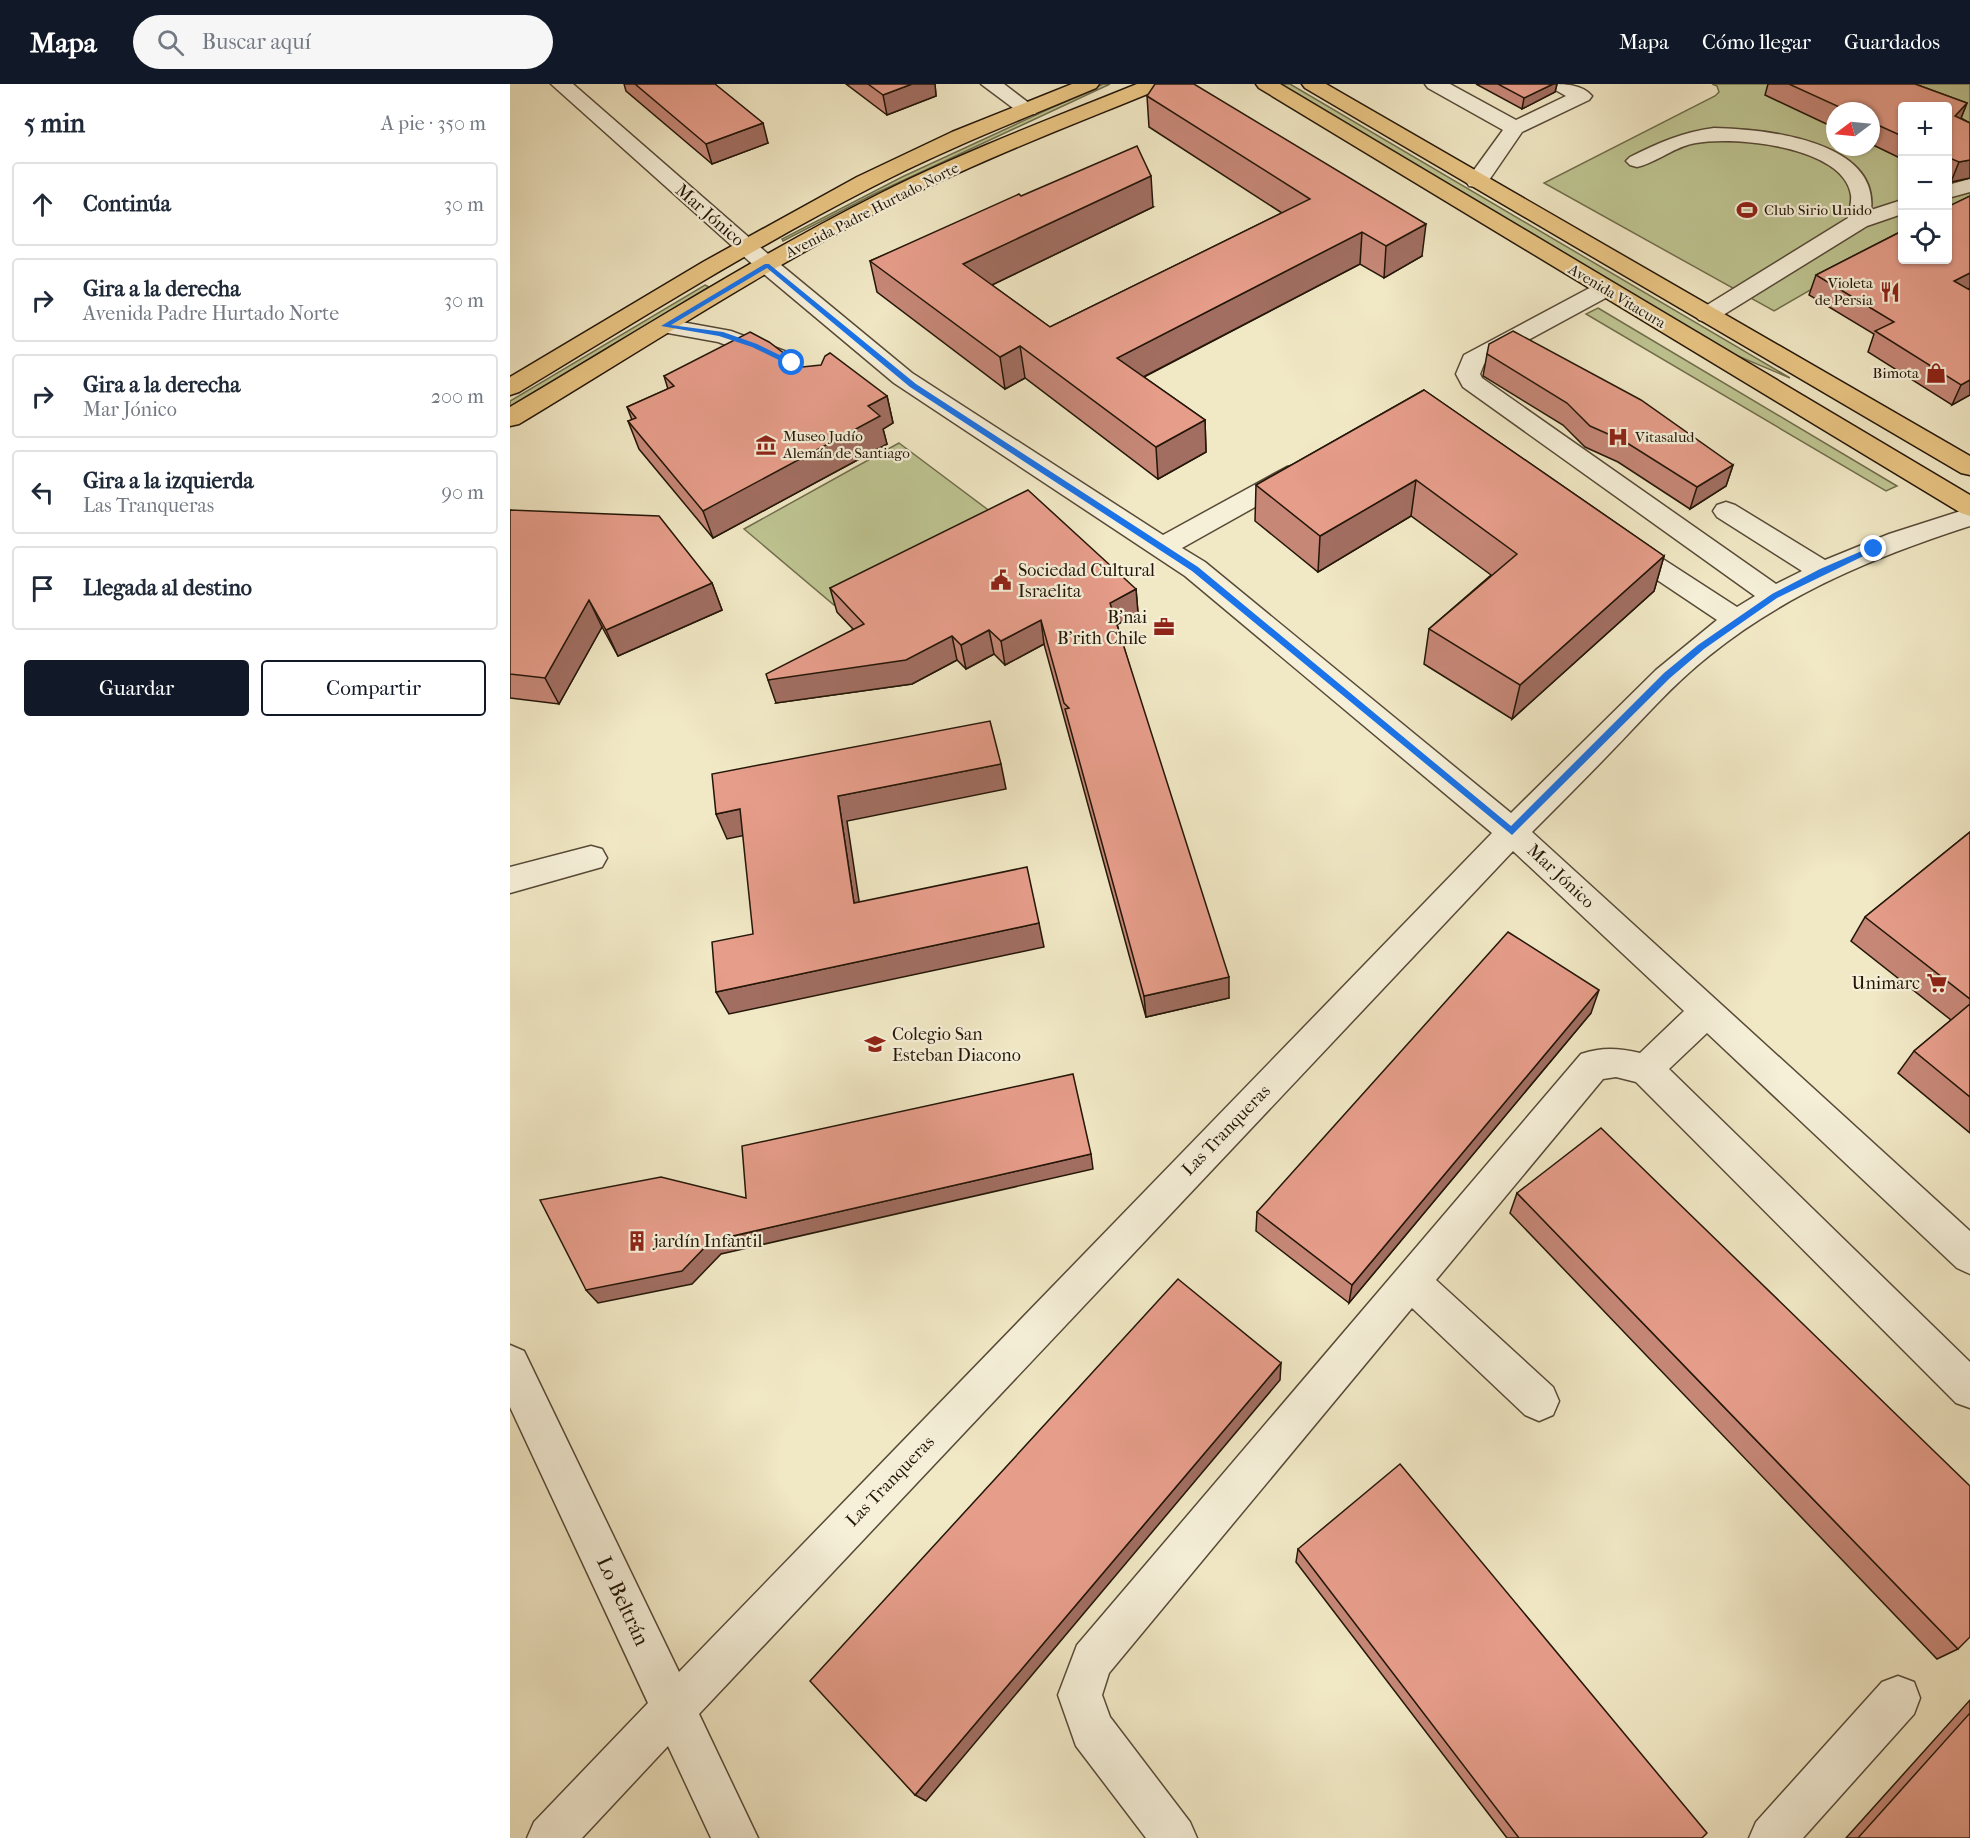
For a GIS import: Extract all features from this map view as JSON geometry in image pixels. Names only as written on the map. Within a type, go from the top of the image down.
[{"type":"main road","name":"Avenida Padre Hurtado Norte","points":[[510,387],[756,256],[941,172],[1155,84]]},
{"type":"main road","name":"Avenida Vitacura","points":[[1266,84],[1970,507]]},
{"type":"main road","name":"Avenida Vitacura","points":[[1317,84],[1477,181],[1970,467]]},
{"type":"main road","name":"Avenida Padre Hurtado Norte","points":[[510,418],[664,326],[756,256],[918,156],[1081,85]]},
{"type":"street","name":"Mar Jónico","points":[[561,84],[756,256],[913,385],[1195,569],[1512,832],[1970,1256]]},
{"type":"street","points":[[992,84],[1028,110]]},
{"type":"street","points":[[1435,84],[1515,128]]},
{"type":"street","points":[[1477,181],[1515,128],[1582,96],[1559,84]]},
{"type":"street","points":[[1638,161],[1678,142],[1716,134],[1756,135],[1796,143],[1818,152],[1848,171],[1859,184],[1864,197],[1864,209],[1859,220]]},
{"type":"street","points":[[1952,190],[1970,185]]},
{"type":"street","points":[[1707,315],[1859,220],[1898,208]]},
{"type":"street","points":[[1605,289],[1473,360],[1468,374],[1472,382],[1774,596]]},
{"type":"street","points":[[664,326],[720,334],[754,345],[792,363],[801,371]]},
{"type":"street","points":[[1163,547],[1322,459]]},
{"type":"street","points":[[1726,511],[1823,571]]},
{"type":"street","name":"Las Tranqueras","points":[[550,1838],[1512,832],[1667,676],[1737,620],[1774,596],[1874,549],[1970,517]]},
{"type":"street","points":[[1618,541],[1737,620]]},
{"type":"street","points":[[510,880],[591,858]]},
{"type":"street","points":[[1646,1068],[1706,1012]]},
{"type":"street","points":[[1174,1838],[1092,1730],[1080,1695],[1092,1660],[1593,1065],[1616,1062],[1646,1068],[1970,1389]]},
{"type":"street","points":[[1411,1282],[1539,1401]]},
{"type":"street","name":"Lo Beltrán","points":[[510,1364],[735,1838]]},
{"type":"street","points":[[1772,1838],[1898,1698]]},
{"type":"green space","points":[[1103,84],[1110,84],[874,194],[783,241],[782,239],[902,177]]},
{"type":"green space","points":[[1274,84],[1290,84],[1790,378],[1700,340]]},
{"type":"green space","name":"Club Sirio Unido","points":[[1712,84],[1970,84],[1970,249],[1952,239],[1952,102],[1898,102],[1898,239],[1774,311],[1544,183],[1719,92],[1717,86]]},
{"type":"green space","points":[[705,285],[709,287],[510,407],[510,401]]},
{"type":"green space","points":[[1598,308],[1897,486],[1886,491],[1586,314]]},
{"type":"green space","points":[[899,443],[991,512],[834,605],[744,529]]},
{"type":"building","points":[[635,84],[715,84],[763,123],[706,144]]},
{"type":"building","points":[[868,84],[912,84],[883,95]]},
{"type":"building","points":[[1155,84],[1194,84],[1426,224],[1386,246],[1362,232],[1117,358],[1205,420],[1156,447],[1020,346],[1000,357],[870,261],[1019,194],[1021,196],[1137,146],[1151,176],[963,264],[1050,327],[1310,199],[1147,96]]},
{"type":"building","points":[[1498,84],[1553,84],[1524,98]]},
{"type":"building","points":[[1789,84],[1915,84],[1967,103],[1955,116],[1970,123],[1970,160],[1959,162],[1952,159],[1952,102],[1898,102],[1898,134],[1880,126],[1880,102],[1828,102]]},
{"type":"building","points":[[1970,196],[1970,273],[1954,281],[1970,290],[1970,380],[1961,385],[1875,331],[1894,322],[1816,275],[1898,233],[1898,264],[1952,264],[1952,205]]},
{"type":"building","points":[[1513,331],[1641,400],[1733,465],[1697,487],[1624,441],[1590,426],[1567,403],[1487,354],[1489,344]]},
{"type":"building","name":"Museo Judío Alemán de Santiago","points":[[750,332],[769,342],[802,367],[821,365],[825,356],[830,353],[887,396],[868,406],[880,416],[703,511],[628,421],[636,418],[627,407],[674,386],[664,376]]},
{"type":"building","points":[[1424,390],[1664,556],[1520,685],[1429,629],[1517,554],[1416,480],[1320,536],[1256,485]]},
{"type":"building","points":[[1028,490],[1136,589],[1110,603],[1229,977],[1144,996],[1065,709],[1069,708],[1064,703],[1041,620],[1001,641],[989,630],[961,645],[952,636],[906,660],[768,680],[766,674],[864,624],[830,588]]},
{"type":"building","points":[[510,510],[659,516],[712,583],[606,630],[589,600],[545,678],[510,674]]},
{"type":"building","points":[[990,721],[1001,764],[838,796],[854,903],[1027,867],[1039,923],[716,992],[712,942],[753,934],[740,809],[716,814],[712,774]]},
{"type":"building","points":[[1970,832],[1970,999],[1865,917]]},
{"type":"building","points":[[1508,932],[1599,990],[1352,1285],[1257,1212]]},
{"type":"building","points":[[1970,1004],[1970,1097],[1914,1051]]},
{"type":"building","points":[[1073,1074],[1091,1154],[711,1241],[682,1271],[586,1290],[540,1200],[661,1177],[746,1198],[742,1146]]},
{"type":"building","points":[[1601,1128],[1970,1486],[1970,1637],[1958,1649],[1517,1193]]},
{"type":"building","points":[[1178,1279],[1281,1363],[915,1795],[810,1681]]},
{"type":"building","points":[[1400,1464],[1707,1833],[1702,1838],[1519,1838],[1298,1549]]},
{"type":"building","points":[[1970,1713],[1970,1838],[1858,1838]]},
{"type":"place","name":"Club Sirio Unido","points":[[1747,210]]},
{"type":"place","name":"Violeta de Persia","points":[[1890,292]]},
{"type":"place","name":"Bimota","points":[[1936,373]]},
{"type":"place","name":"Vitasalud","points":[[1618,437]]},
{"type":"place","name":"Museo Judío Alemán de Santiago","points":[[766,445]]},
{"type":"place","name":"Sociedad Cultural Israelita","points":[[1001,580]]},
{"type":"place","name":"B'nai B'rith Chile","points":[[1164,627]]},
{"type":"place","name":"Unimarc","points":[[1937,983]]},
{"type":"place","name":"Colegio San Esteban Diacono","points":[[875,1044]]},
{"type":"place","name":"jardín Infantil","points":[[637,1241]]},
{"type":"route","points":[[792,363],[754,345],[720,334],[664,326],[767,265],[903,378],[1195,569],[1512,832],[1667,676],[1701,647],[1774,596],[1874,549]]}]
